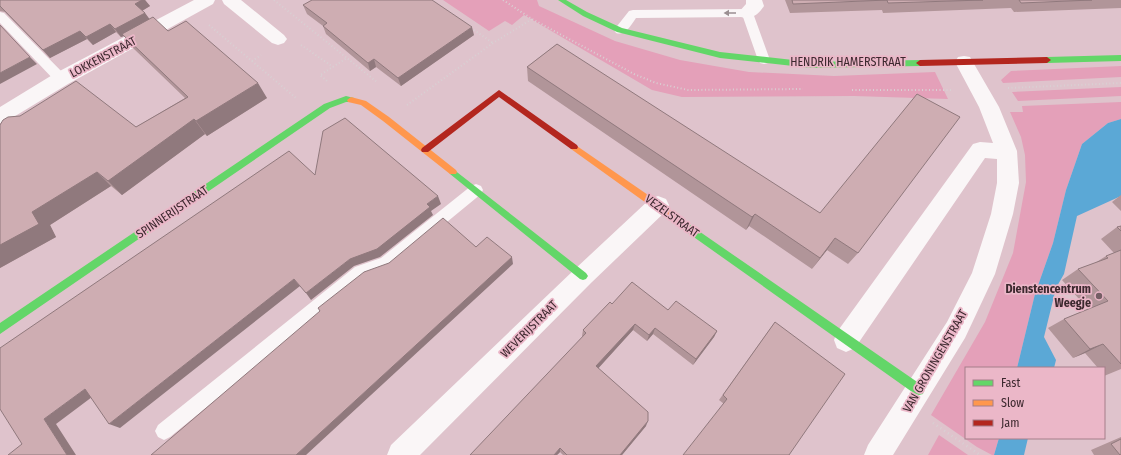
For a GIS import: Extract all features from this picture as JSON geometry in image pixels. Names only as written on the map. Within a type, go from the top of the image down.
[{"type":"street","name":"LOKKENSTRAAT","points":[[0,116],[61,79],[207,0]]},
{"type":"street","points":[[230,0],[278,39]]},
{"type":"street","name":"HENDRIK HAMERSTRAAT","points":[[561,0],[585,14],[620,30],[720,55],[764,60],[811,64],[1121,58]]},
{"type":"street","name":"VAN GRONINGENSTRAAT","points":[[878,455],[956,330],[982,274],[1002,214],[1008,184],[1007,151],[989,106],[964,62]]},
{"type":"street","name":"VEZELSTRAAT","points":[[425,150],[499,93],[846,340],[919,390]]},
{"type":"street","name":"SPINNERIJSTRAAT","points":[[0,329],[327,106],[346,99],[363,103],[386,119]]},
{"type":"street","points":[[386,119],[583,276]]},
{"type":"street","points":[[846,340],[980,150],[1007,151]]},
{"type":"street","name":"WEVERIJSTRAAT","points":[[401,455],[583,276],[658,206]]},
{"type":"lane","points":[[620,30],[633,14],[751,7],[764,60]]},
{"type":"lane","points":[[0,16],[61,79]]},
{"type":"lane","points":[[164,431],[360,272],[386,263],[476,190]]},
{"type":"path","points":[[274,0],[383,86]]},
{"type":"path","points":[[503,0],[532,19],[634,74],[656,83]]},
{"type":"path","points":[[191,9],[316,114]]},
{"type":"path","points":[[386,119],[493,43],[532,19]]},
{"type":"path","points":[[468,26],[493,43]]},
{"type":"path","points":[[278,39],[287,40],[304,46],[333,67]]},
{"type":"path","points":[[975,452],[980,455]]},
{"type":"shaded area","points":[[443,0],[537,0],[539,6],[615,41],[680,60],[749,72],[834,76],[935,72],[948,99],[854,96],[682,97],[652,90],[524,15],[512,25],[505,21],[489,31]]},
{"type":"shaded area","points":[[1121,66],[1121,77],[1003,83],[1001,80],[1011,71]]},
{"type":"shaded area","points":[[1121,87],[1121,96],[1018,101],[1012,92]]},
{"type":"shaded area","points":[[1121,102],[1121,119],[1108,123],[1082,144],[1066,190],[1053,243],[1035,294],[1017,367],[965,367],[965,439],[931,415],[985,322],[1013,253],[1026,182],[1025,155],[1021,137],[1010,112],[1023,112],[1022,106]]},
{"type":"shaded area","points":[[939,435],[968,455],[928,455]]},
{"type":"shaded area","points":[[966,439],[999,439],[994,455],[977,447]]},
{"type":"water","points":[[1121,119],[1121,196],[1077,216],[1064,274],[1056,288],[1044,337],[1056,360],[1054,367],[1017,367],[1035,294],[1053,243],[1066,190],[1082,144],[1108,123]]},
{"type":"water","points":[[999,439],[1028,439],[1024,455],[994,455]]},
{"type":"building","points":[[0,0],[142,0],[135,4],[145,13],[115,29],[110,24],[86,37],[80,31],[43,50],[0,6]]},
{"type":"building","points":[[312,0],[432,0],[472,27],[398,78],[374,59],[368,63],[323,26],[327,23],[303,5]]},
{"type":"building","points":[[792,0],[887,0],[793,4]]},
{"type":"building","points":[[887,0],[983,0],[888,3]]},
{"type":"building","points":[[1019,0],[1092,0],[1021,3]]},
{"type":"building","points":[[153,17],[168,31],[186,21],[258,83],[196,121],[194,119],[108,181],[97,172],[32,212],[39,224],[0,245],[0,125],[3,120],[8,117],[20,116],[76,81],[136,127],[188,97],[122,34]]},
{"type":"building","points":[[0,25],[30,57],[0,73]]},
{"type":"building","points":[[557,44],[820,213],[917,94],[960,117],[858,253],[835,238],[820,258],[755,214],[752,217],[527,67]]},
{"type":"building","points":[[345,118],[438,196],[427,204],[430,207],[377,249],[350,259],[306,293],[294,279],[109,424],[85,389],[44,419],[67,455],[8,455],[22,444],[0,409],[0,348],[289,151],[315,175],[323,131]]},
{"type":"building","points":[[443,218],[476,247],[487,237],[512,257],[296,455],[151,455],[320,311],[318,308],[364,272],[389,263]]},
{"type":"building","points":[[1121,250],[1121,364],[1103,344],[1090,349],[1064,319],[1108,301],[1078,269],[1108,258],[1106,256]]},
{"type":"building","points":[[632,282],[668,310],[676,301],[717,331],[696,359],[655,328],[649,335],[635,324],[596,366],[648,412],[648,421],[620,455],[567,455],[560,448],[554,455],[470,455],[586,333],[583,330],[610,302],[612,304]]},
{"type":"building","points":[[775,322],[845,374],[789,455],[683,455],[727,399],[723,395]]},
{"type":"building","points":[[1121,439],[1121,455],[1120,455],[1111,444]]},
{"type":"traffic: fast","points":[[561,0],[585,14],[620,30],[720,55],[811,65],[920,63]]},
{"type":"traffic: fast","points":[[1047,60],[1121,58]]},
{"type":"traffic: fast","points":[[0,329],[327,106],[346,99],[351,100]]},
{"type":"traffic: fast","points":[[453,172],[583,276]]},
{"type":"traffic: fast","points":[[677,220],[919,390]]},
{"type":"traffic: slow","points":[[351,100],[363,103],[386,119],[453,172]]},
{"type":"traffic: slow","points":[[574,147],[677,220]]},
{"type":"traffic: jam","points":[[920,63],[1047,60]]},
{"type":"traffic: jam","points":[[425,150],[499,93],[574,147]]},
{"type":"place","name":"Dienstencentrum Weegje","points":[[1099,296]]}]
